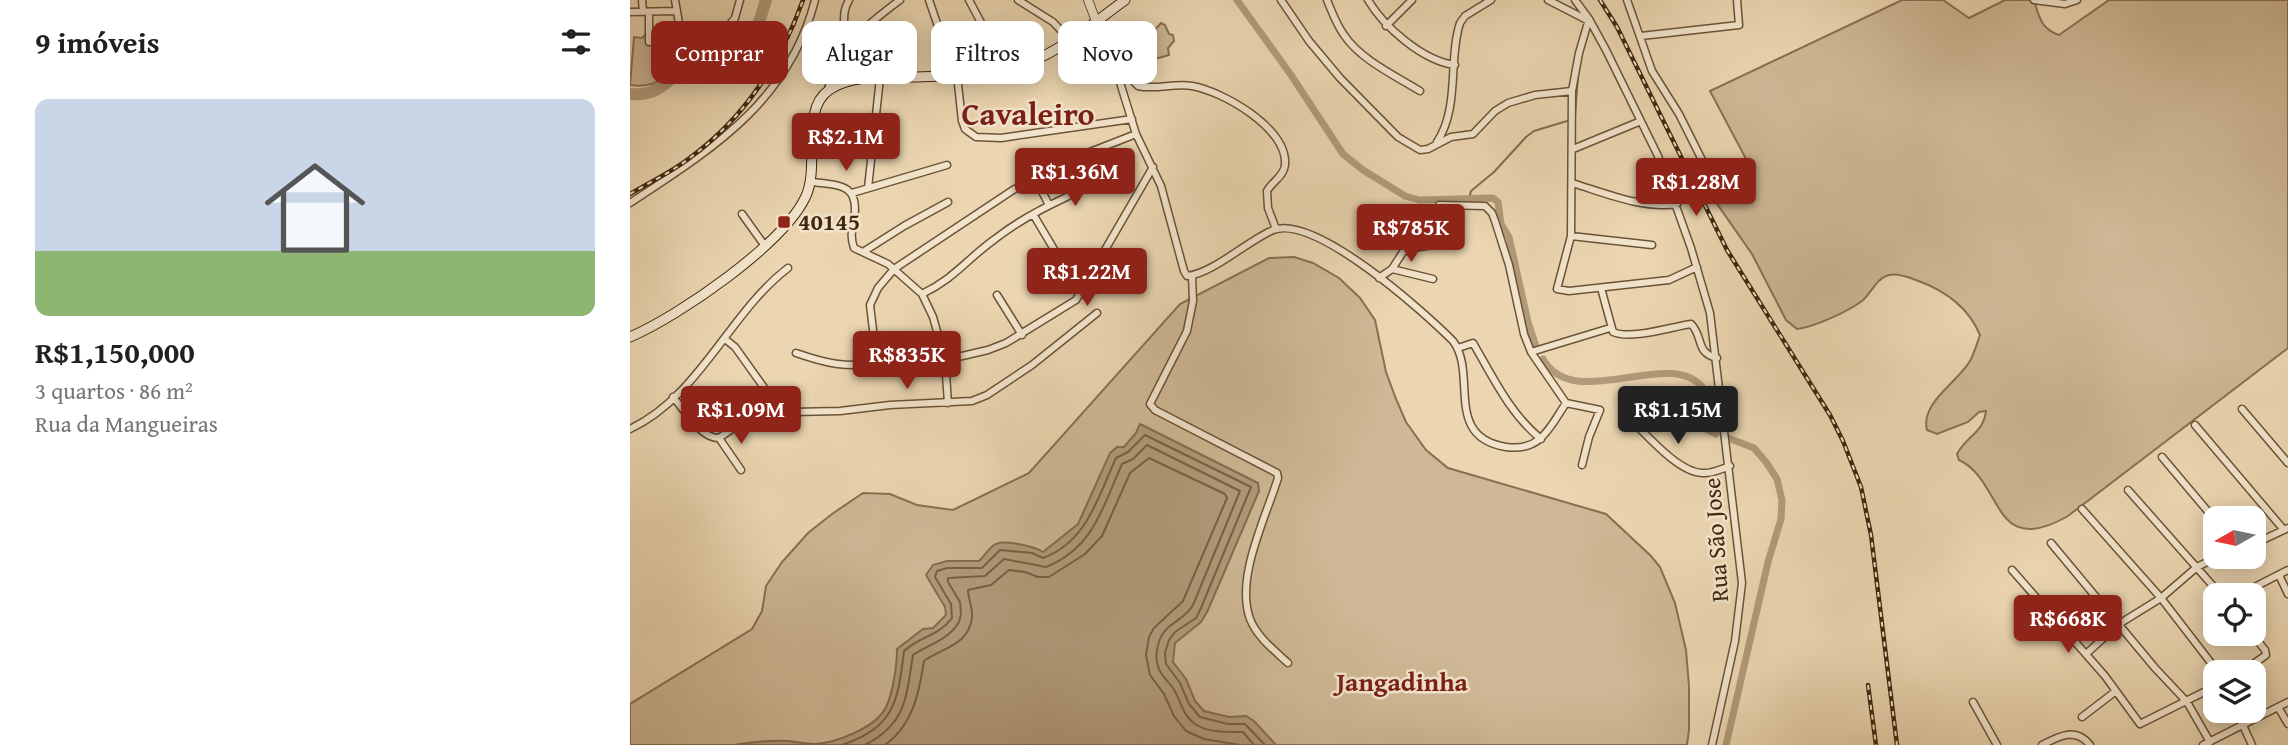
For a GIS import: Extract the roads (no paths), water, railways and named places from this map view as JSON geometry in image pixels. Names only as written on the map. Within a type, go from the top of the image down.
[{"type":"main road","points":[[1096,21],[1125,0]]},
{"type":"main road","points":[[630,337],[698,297],[765,246],[787,225],[797,212],[812,182],[814,116],[822,96],[843,84]]},
{"type":"street","points":[[642,0],[649,42]]},
{"type":"street","points":[[675,0],[681,35],[726,29],[735,18],[740,0]]},
{"type":"street","points":[[630,203],[713,146],[744,120],[774,88],[798,48],[815,0]]},
{"type":"street","points":[[843,21],[843,12],[849,0]]},
{"type":"street","points":[[873,21],[900,0]]},
{"type":"street","points":[[929,0],[936,21]]},
{"type":"street","points":[[969,0],[980,21]]},
{"type":"street","points":[[1018,0],[1058,27]]},
{"type":"street","points":[[1088,0],[1096,21]]},
{"type":"street","points":[[1282,0],[1326,62],[1385,124],[1411,146],[1420,150],[1451,137],[1473,134],[1495,111],[1508,103],[1535,95],[1572,91]]},
{"type":"street","points":[[1327,0],[1337,24],[1352,46],[1419,91]]},
{"type":"street","points":[[1368,0],[1386,26],[1436,60],[1455,65]]},
{"type":"street","points":[[1386,26],[1412,0]]},
{"type":"street","points":[[1434,145],[1442,134],[1447,118],[1460,23],[1465,16],[1491,0]]},
{"type":"street","points":[[1548,0],[1589,20],[1579,52],[1572,91],[1571,236],[1558,281],[1558,291],[1669,280],[1697,267]]},
{"type":"street","name":"Rua São Jose","points":[[1575,0],[1589,20],[1641,121],[1677,204],[1710,313],[1730,466],[1742,597],[1712,745]]},
{"type":"street","points":[[1627,0],[1656,80],[1679,114],[1713,182]]},
{"type":"street","points":[[1641,36],[1739,25],[1737,0]]},
{"type":"street","points":[[2034,0],[2065,4],[2077,0]]},
{"type":"street","points":[[630,12],[676,11]]},
{"type":"street","points":[[828,91],[829,84]]},
{"type":"street","points":[[868,188],[879,84]]},
{"type":"street","points":[[958,84],[965,129],[970,135],[982,139],[1132,119]]},
{"type":"street","points":[[1121,84],[1136,134],[1165,197],[1184,271],[1190,276],[1193,301],[1187,331],[1150,404],[1155,410],[1277,473],[1278,478],[1259,533],[1247,582],[1247,603],[1250,619],[1260,635],[1288,663]]},
{"type":"street","points":[[1136,84],[1193,86],[1216,92],[1245,110],[1274,135],[1285,164],[1283,173],[1267,191],[1268,208],[1276,229]]},
{"type":"street","points":[[1573,149],[1641,121]]},
{"type":"street","points":[[796,353],[828,364],[878,368],[870,306],[878,288],[894,269],[1035,178],[1067,161],[1136,134]]},
{"type":"street","points":[[853,197],[868,188],[947,165]]},
{"type":"street","points":[[945,360],[988,350],[1022,335],[1080,295],[1153,167]]},
{"type":"street","points":[[1035,178],[1049,205]]},
{"type":"street","points":[[922,294],[950,279],[995,238],[1033,214],[1105,179]]},
{"type":"street","points":[[812,182],[839,185],[853,197]]},
{"type":"street","points":[[1572,183],[1641,203],[1659,206],[1677,204]]},
{"type":"street","points":[[853,197],[851,240],[854,248],[894,269],[922,294],[933,317],[945,360],[948,404]]},
{"type":"street","points":[[863,252],[948,202]]},
{"type":"street","points":[[1439,205],[1485,206],[1492,213],[1509,265],[1524,334],[1531,352],[1566,403],[1600,410],[1582,465]]},
{"type":"street","points":[[742,214],[765,246]]},
{"type":"street","points":[[1033,214],[1055,251]]},
{"type":"street","points":[[1190,276],[1276,229],[1290,229],[1318,237],[1347,253],[1379,278],[1440,328],[1458,348],[1464,401],[1472,426],[1482,436],[1500,446],[1521,448],[1541,439],[1566,403]]},
{"type":"street","points":[[1571,236],[1652,245]]},
{"type":"street","points":[[1379,278],[1392,269],[1403,252],[1445,243]]},
{"type":"street","points":[[630,429],[649,418],[673,397],[725,339],[764,288],[788,268]]},
{"type":"street","points":[[1392,269],[1433,279]]},
{"type":"street","points":[[1601,288],[1610,328],[1616,334],[1691,324],[1696,328],[1706,355],[1717,358]]},
{"type":"street","points":[[997,295],[1022,335]]},
{"type":"street","points":[[725,339],[735,347],[777,407],[785,411],[840,411],[890,405],[948,404],[972,401],[987,395],[1063,342],[1097,313]]},
{"type":"street","points":[[1531,352],[1610,328]]},
{"type":"street","points":[[1458,348],[1473,343],[1520,420],[1541,439]]},
{"type":"street","points":[[673,397],[710,437],[719,438],[757,417]]},
{"type":"street","points":[[2242,409],[2288,463]]},
{"type":"street","points":[[1631,420],[1665,452],[1687,468],[1705,474],[1730,466]]},
{"type":"street","points":[[2195,425],[2286,529],[2266,538]]},
{"type":"street","points":[[719,438],[741,470]]},
{"type":"street","points":[[2162,457],[2203,506]]},
{"type":"street","points":[[2128,490],[2211,583]]},
{"type":"street","points":[[2082,509],[2161,598],[2209,660]]},
{"type":"street","points":[[2051,543],[2155,668],[2187,702],[2206,743],[2288,702]]},
{"type":"street","points":[[2086,653],[2119,624],[2161,598],[2203,564]]},
{"type":"street","points":[[2012,570],[2086,653],[2140,724],[2203,693]]},
{"type":"street","points":[[2263,583],[2288,570]]},
{"type":"street","points":[[2279,575],[2288,594]]},
{"type":"street","points":[[2082,717],[2116,691]]},
{"type":"street","points":[[1973,702],[1997,745]]},
{"type":"street","points":[[2278,707],[2288,724]]},
{"type":"street","points":[[2241,723],[2252,745]]},
{"type":"street","points":[[2042,745],[2073,733],[2080,735],[2090,745]]},
{"type":"water","points":[[1140,424],[1258,483],[1259,491],[1208,610],[1201,622],[1175,643],[1173,662],[1186,679],[1195,701],[1204,711],[1229,717],[1246,716],[1276,745],[734,745],[774,741],[824,743],[855,733],[874,721],[886,707],[891,694],[897,649],[923,629],[933,628],[946,615],[945,607],[926,575],[933,565],[947,561],[979,561],[991,547],[1000,543],[1020,544],[1043,552],[1078,524],[1110,453],[1117,447],[1124,447]]},
{"type":"waterway","points":[[630,94],[649,93],[705,54],[755,35],[766,0]]},
{"type":"waterway","points":[[1237,0],[1343,154],[1363,170],[1405,196],[1419,200],[1493,198],[1498,202],[1501,224],[1509,237],[1528,322],[1537,349]]},
{"type":"waterway","points":[[1575,116],[1578,76]]},
{"type":"waterway","points":[[1469,199],[1471,191],[1494,172],[1526,137],[1534,131],[1567,121]]},
{"type":"waterway","points":[[1543,359],[1557,374],[1576,381],[1668,373],[1688,377],[1703,388],[1698,425],[1716,434]]},
{"type":"waterway","points":[[1726,745],[1768,562],[1781,519],[1782,500],[1777,479],[1754,448],[1728,438]]},
{"type":"railway","points":[[630,194],[684,162],[728,125],[772,67],[803,0]]},
{"type":"railway","points":[[1600,0],[1617,27],[1727,250],[1830,415],[1843,441],[1861,487],[1871,535],[1897,745]]},
{"type":"railway","points":[[1868,685],[1876,745]]},
{"type":"place","name":"40145","points":[[784,222]]},
{"type":"district","name":"Cavaleiro","points":[[1028,114]]},
{"type":"district","name":"Jangadinha","points":[[1402,682]]}]
